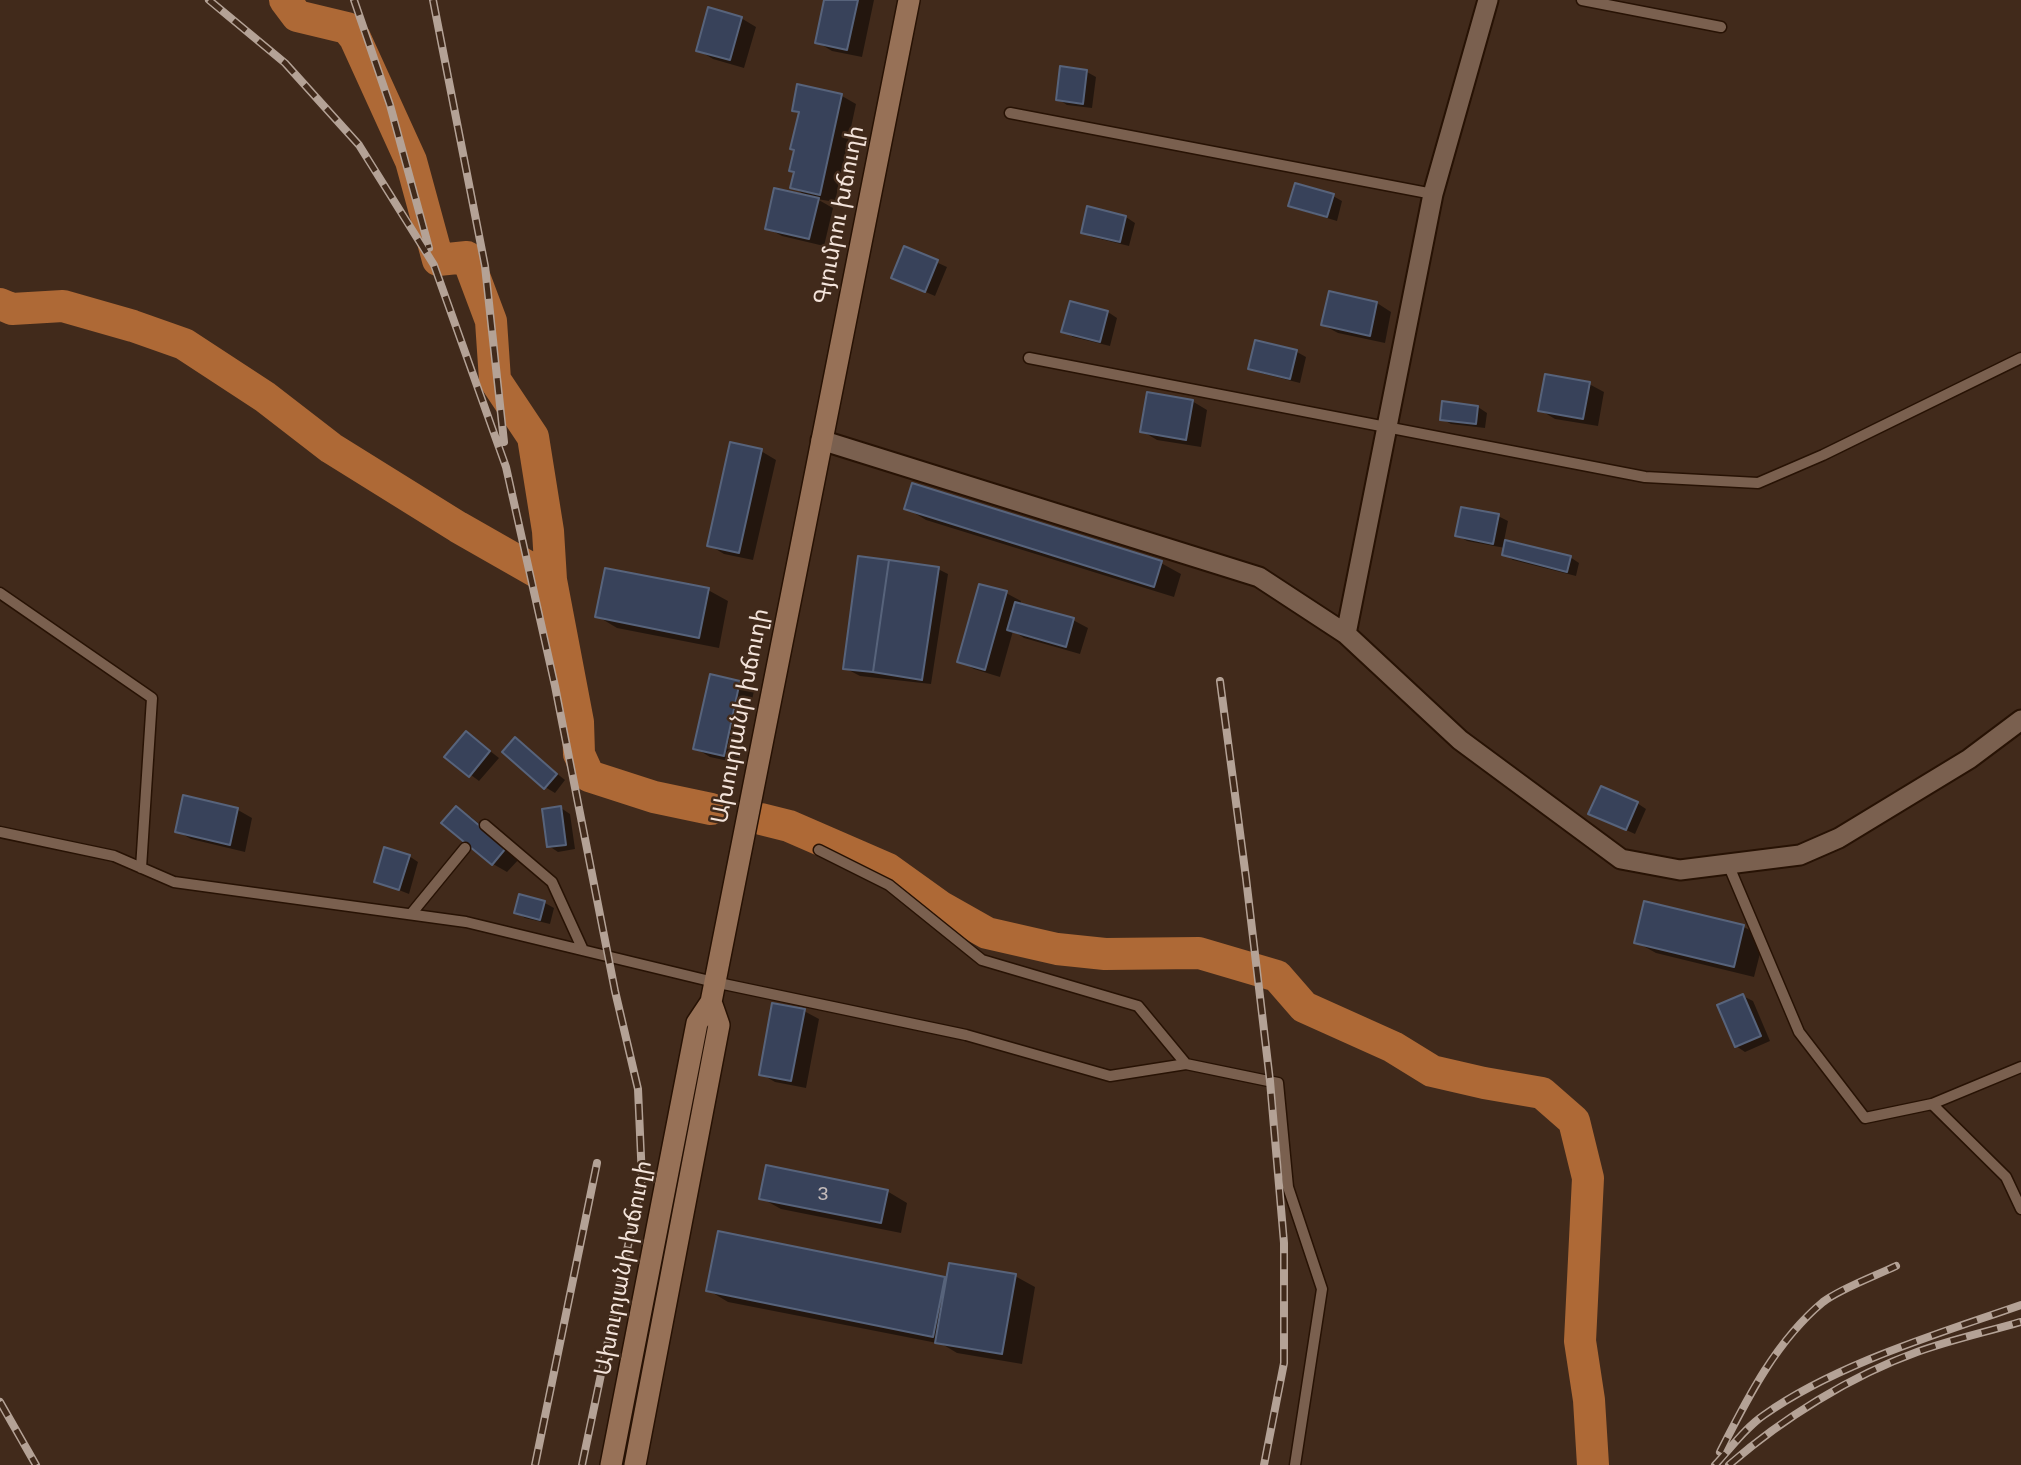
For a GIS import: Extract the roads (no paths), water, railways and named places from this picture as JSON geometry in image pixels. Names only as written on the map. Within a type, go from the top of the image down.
[{"type":"main road","name":"Գյումրու խճուղի","points":[[821,440],[909,0]]},
{"type":"main road","name":"Ախուրյանի խճուղի","points":[[611,1465],[697,1023],[712,992],[821,440]]},
{"type":"main road","name":"Ախուրյանի խճուղի","points":[[635,1465],[719,1026],[712,992]]},
{"type":"street","points":[[1346,634],[1433,194],[1488,0]]},
{"type":"street","points":[[821,440],[1259,577],[1346,634],[1460,740],[1621,859],[1680,870],[1800,855],[1839,838],[1969,759],[2021,720]]},
{"type":"lane","points":[[1582,0],[1721,27]]},
{"type":"lane","points":[[1010,113],[1433,194]]},
{"type":"lane","points":[[1029,358],[1645,477],[1758,483],[1823,455],[2021,358]]},
{"type":"lane","points":[[0,593],[152,698],[141,868]]},
{"type":"lane","points":[[485,825],[552,882],[583,950]]},
{"type":"lane","points":[[0,832],[114,856],[174,882],[466,922],[583,950],[712,992],[967,1035],[1110,1076],[1186,1064],[1279,1083],[1289,1187],[1322,1289],[1295,1465]]},
{"type":"lane","points":[[411,914],[465,848]]},
{"type":"lane","points":[[819,849],[889,884],[982,960],[1138,1006],[1186,1064]]},
{"type":"lane","points":[[1728,864],[1799,1032],[1865,1118],[1931,1104],[2021,1067]]},
{"type":"lane","points":[[1931,1104],[2006,1177],[2021,1209]]},
{"type":"waterway","points":[[285,0],[297,16],[347,28],[355,38],[411,161],[438,260],[467,257],[491,321],[495,380],[533,437],[548,531],[551,580],[578,722],[579,754],[589,776],[654,797],[711,809]]},
{"type":"waterway","points":[[0,304],[12,309],[63,306],[184,344],[265,397],[331,448],[458,527],[551,580]]},
{"type":"waterway","points":[[761,819],[789,826],[888,869],[941,907],[987,933],[1057,949],[1105,954],[1199,953],[1277,976],[1304,1007],[1393,1047],[1432,1071],[1542,1093],[1574,1121],[1588,1178],[1580,1341],[1589,1400],[1593,1465]]},
{"type":"railway","points":[[209,0],[285,63],[359,145],[434,265],[506,467],[555,686],[615,991],[638,1089],[642,1179],[582,1465]]},
{"type":"railway","points":[[354,0],[390,105],[429,248]]},
{"type":"railway","points":[[433,0],[485,266],[504,442]]},
{"type":"railway","points":[[1220,681],[1270,1081],[1284,1243],[1284,1363],[1264,1465]]},
{"type":"railway","points":[[535,1465],[597,1163]]},
{"type":"railway","points":[[1720,1452],[1764,1372],[1806,1317],[1830,1297],[1896,1266]]},
{"type":"railway","points":[[1715,1465],[1757,1420],[1823,1380],[1922,1339],[2021,1305]]},
{"type":"railway","points":[[1729,1465],[1794,1415],[1867,1373],[1930,1348],[2020,1322]]},
{"type":"railway","points":[[0,1402],[36,1465]]}]
